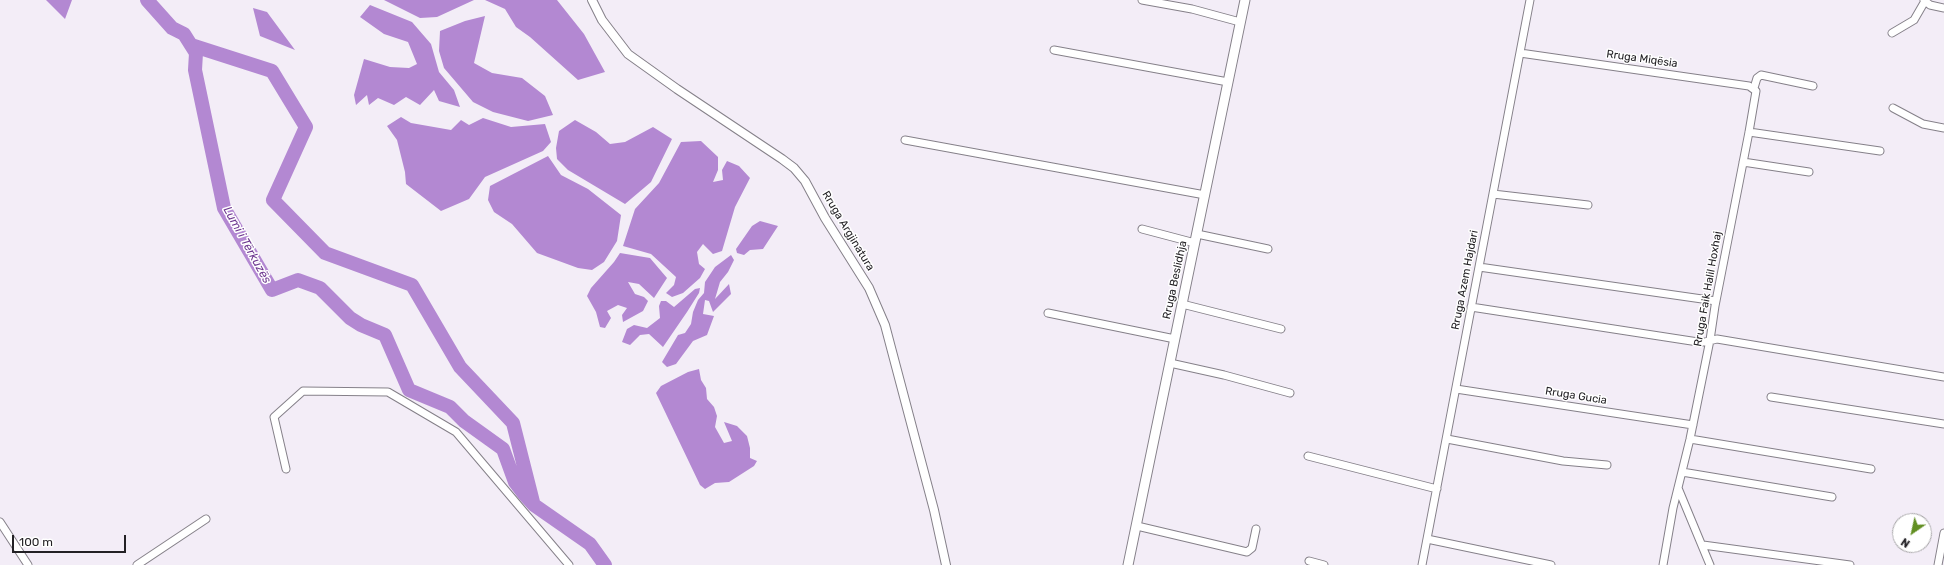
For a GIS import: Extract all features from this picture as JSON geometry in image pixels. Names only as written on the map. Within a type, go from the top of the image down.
[{"type":"main road","name":"Rruga Beslidhja","points":[[1128,565],[1245,0]]},
{"type":"street","name":"Rruga Argjinatura","points":[[592,0],[602,20],[628,54],[677,89],[788,163],[805,181],[829,224],[869,288],[885,325],[934,510],[946,565]]},
{"type":"street","points":[[1142,0],[1192,9],[1240,22]]},
{"type":"street","name":"Rruga Azem Hajdari","points":[[1422,565],[1447,440],[1529,0]]},
{"type":"street","points":[[1892,33],[1914,20],[1925,1],[1934,6],[1944,8]]},
{"type":"street","points":[[1054,50],[1228,82]]},
{"type":"street","name":"Rruga Miqësia","points":[[1520,52],[1630,67],[1755,91]]},
{"type":"street","points":[[1755,91],[1756,78],[1761,75],[1813,86]]},
{"type":"street","name":"Rruga Faik Halil Hoxhaj","points":[[1663,565],[1710,340],[1716,301],[1749,132],[1755,91]]},
{"type":"street","points":[[1893,108],[1923,124],[1944,128]]},
{"type":"street","points":[[1749,132],[1880,151]]},
{"type":"street","points":[[905,140],[1205,195]]},
{"type":"street","points":[[1743,162],[1809,172]]},
{"type":"street","points":[[1493,194],[1588,205]]},
{"type":"street","points":[[1142,229],[1268,249]]},
{"type":"street","points":[[1479,267],[1716,301]]},
{"type":"street","points":[[1182,304],[1281,329]]},
{"type":"street","points":[[1471,307],[1698,342],[1722,340],[1944,377]]},
{"type":"street","points":[[1048,313],[1175,339]]},
{"type":"street","points":[[1170,363],[1238,378],[1290,393]]},
{"type":"street","name":"Rruga Gucia","points":[[1456,389],[1693,425]]},
{"type":"street","points":[[286,469],[274,417],[302,391],[388,392],[456,432],[568,565]]},
{"type":"street","points":[[1772,397],[1944,424]]},
{"type":"street","points":[[1690,439],[1871,469]]},
{"type":"street","points":[[1447,440],[1563,461],[1606,465]]},
{"type":"street","points":[[1308,456],[1437,489]]},
{"type":"street","points":[[1682,472],[1832,497]]},
{"type":"street","points":[[1678,488],[1703,545],[1710,565]]},
{"type":"street","points":[[137,565],[206,519]]},
{"type":"street","points":[[0,522],[28,565]]},
{"type":"street","points":[[1137,526],[1247,552],[1252,548],[1256,529]]},
{"type":"street","points":[[1938,565],[1944,533]]},
{"type":"street","points":[[1427,539],[1550,565]]},
{"type":"street","points":[[1703,545],[1850,565]]},
{"type":"street","points":[[1309,562],[1324,565]]},
{"type":"shaded area","points":[[46,0],[72,0],[65,19]]},
{"type":"shaded area","points":[[384,0],[474,0],[437,17],[420,18]]},
{"type":"shaded area","points":[[485,0],[557,0],[584,34],[605,72],[578,80],[530,37],[516,27],[505,9]]},
{"type":"shaded area","points":[[370,5],[412,22],[431,44],[439,72],[454,90],[460,107],[439,101],[434,90],[420,105],[406,97],[394,105],[378,98],[369,105],[367,95],[356,105],[354,95],[364,59],[390,67],[409,68],[417,64],[408,42],[384,34],[360,17]]},
{"type":"shaded area","points":[[253,8],[267,12],[295,50],[260,36]]},
{"type":"shaded area","points":[[485,16],[474,63],[492,73],[522,78],[545,96],[553,115],[528,121],[493,112],[473,102],[444,68],[439,51],[440,31],[465,21]]},
{"type":"shaded area","points":[[401,117],[411,123],[451,130],[461,120],[469,125],[483,118],[511,127],[545,124],[551,142],[543,151],[485,177],[469,199],[441,211],[406,184],[405,172],[397,140],[387,126]]},
{"type":"shaded area","points":[[575,120],[596,132],[610,144],[625,142],[653,127],[672,139],[651,182],[625,204],[568,170],[557,159],[556,148],[559,131]]},
{"type":"shaded area","points":[[701,141],[718,157],[718,170],[713,182],[723,180],[722,170],[727,161],[739,166],[750,178],[735,207],[722,251],[713,254],[703,244],[697,252],[699,264],[705,269],[700,278],[683,293],[672,297],[666,293],[674,285],[676,277],[651,254],[623,246],[635,209],[659,183],[681,142]]},
{"type":"shaded area","points":[[548,156],[561,175],[588,189],[621,215],[617,241],[604,262],[592,270],[578,268],[537,253],[512,224],[494,212],[488,200],[490,186]]},
{"type":"shaded area","points":[[760,221],[778,226],[763,249],[750,250],[744,255],[737,253],[736,249],[752,226]]},
{"type":"shaded area","points":[[620,253],[650,258],[667,278],[654,298],[639,284],[628,282],[635,294],[644,297],[648,301],[643,311],[623,322],[622,315],[627,308],[618,305],[607,311],[611,318],[605,328],[600,327],[596,312],[587,296],[591,288]]},
{"type":"shaded area","points":[[731,255],[734,260],[728,272],[720,282],[715,299],[729,284],[731,294],[713,312],[709,301],[705,300],[703,314],[714,316],[707,335],[693,341],[676,364],[667,367],[662,362],[678,335],[685,333],[691,324],[693,312],[698,300],[704,293],[705,282],[715,267]]},
{"type":"shaded area","points":[[700,288],[699,293],[663,347],[649,334],[640,335],[630,345],[622,342],[627,329],[634,325],[647,328],[660,318],[659,306],[661,301],[666,301],[674,307],[695,289]]},
{"type":"shaded area","points":[[699,369],[701,380],[706,388],[707,399],[714,407],[717,416],[715,427],[724,443],[732,441],[724,422],[737,426],[747,436],[750,448],[750,458],[757,461],[754,466],[729,482],[715,483],[705,489],[700,485],[656,393],[661,386],[688,372]]},
{"type":"waterway","name":"Lumi i Tërkuzës","points":[[147,0],[172,28],[184,34],[196,53],[195,70],[224,208],[272,290],[298,280],[320,288],[350,318],[361,325],[385,335],[409,390],[450,407],[464,421],[503,449],[515,482],[524,494],[534,505],[590,544],[605,565]]},
{"type":"waterway","points":[[191,45],[272,71],[306,127],[273,200],[325,253],[412,285],[460,367],[513,423],[533,502]]}]
